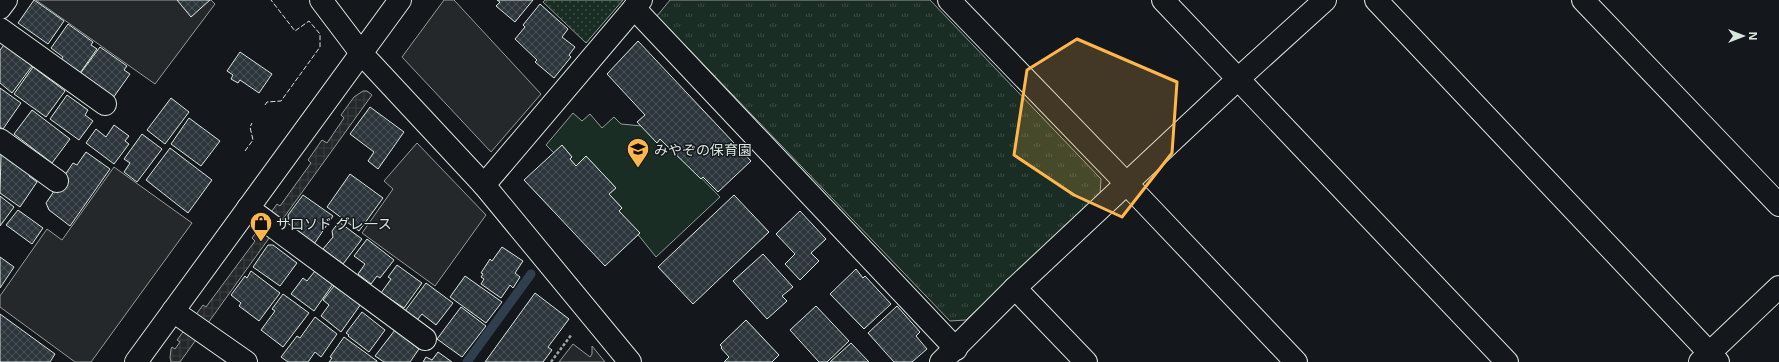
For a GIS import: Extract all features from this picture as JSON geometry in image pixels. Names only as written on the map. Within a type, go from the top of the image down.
[{"type":"street","points":[[0,8],[6,0]]},
{"type":"street","points":[[321,0],[361,53],[484,185],[590,311],[630,362]]},
{"type":"street","points":[[143,359],[173,311],[400,0]]},
{"type":"street","points":[[949,0],[1296,362]]},
{"type":"street","points":[[1163,0],[1507,362]]},
{"type":"street","points":[[484,185],[638,4],[949,355],[1015,288],[1238,79],[1325,0]]},
{"type":"street","points":[[1376,0],[1709,359],[1779,287]]},
{"type":"street","points":[[1583,0],[1779,205]]},
{"type":"street","points":[[0,29],[105,104]]},
{"type":"street","points":[[0,140],[57,181]]},
{"type":"street","points":[[248,208],[425,339]]},
{"type":"street","points":[[1015,288],[1086,362]]},
{"type":"street","points":[[173,311],[246,362]]},
{"type":"path","points":[[551,362],[590,311]]},
{"type":"highlighted area","points":[[1077,39],[1177,82],[1172,153],[1122,217],[1074,195],[1014,155],[1027,70]]},
{"type":"green space","points":[[545,0],[623,0],[586,43],[543,2]]},
{"type":"green space","points":[[670,0],[930,0],[1101,179],[1100,194],[966,320],[950,321],[657,16]]},
{"type":"green space","points":[[573,113],[582,121],[590,114],[602,128],[614,117],[621,124],[642,126],[657,142],[660,139],[682,160],[683,159],[720,197],[656,257],[619,211],[622,208],[609,194],[616,188],[586,156],[576,166],[570,159],[572,157],[562,146],[554,153],[546,145]]},
{"type":"shaded area","points":[[36,0],[211,0],[215,4],[155,84]]},
{"type":"shaded area","points":[[444,0],[454,0],[541,94],[491,152],[402,57]]},
{"type":"shaded area","points":[[363,91],[367,91],[372,95],[180,362],[171,362],[170,357],[172,347],[175,349],[180,342],[177,340],[203,305],[206,307],[255,241],[252,238],[277,204],[280,206],[311,163],[308,160],[322,140],[327,143],[344,118],[341,115],[354,97]]},
{"type":"shaded area","points":[[417,143],[486,215],[435,286],[362,233],[393,189],[384,181]]},
{"type":"shaded area","points":[[114,167],[192,223],[91,362],[75,362],[0,307],[0,296],[47,229],[62,240]]},
{"type":"shaded area","points":[[573,344],[590,357],[592,354],[592,346],[605,362],[559,362]]},
{"type":"building","points":[[34,0],[64,21],[48,44],[18,23]]},
{"type":"building","points":[[177,0],[210,0],[191,17]]},
{"type":"building","points":[[497,0],[533,0],[515,22],[496,6],[500,2]]},
{"type":"building","points":[[540,4],[568,29],[562,37],[575,47],[569,55],[571,57],[554,78],[535,62],[537,60],[515,39],[525,27],[523,25]]},
{"type":"building","points":[[68,24],[93,42],[91,45],[97,49],[80,73],[61,60],[63,57],[51,48]]},
{"type":"building","points":[[638,41],[751,161],[718,192],[703,177],[701,179],[660,139],[657,143],[637,122],[645,115],[607,74]]},
{"type":"building","points":[[4,45],[32,66],[12,93],[0,83],[0,50]]},
{"type":"building","points":[[100,47],[127,66],[124,70],[130,74],[113,98],[80,74]]},
{"type":"building","points":[[240,52],[272,74],[259,93],[240,80],[238,83],[231,79],[233,75],[227,71]]},
{"type":"building","points":[[33,67],[65,91],[46,117],[14,94]]},
{"type":"building","points":[[0,88],[21,103],[3,129],[0,127]]},
{"type":"building","points":[[67,95],[88,110],[85,115],[93,121],[79,140],[50,119]]},
{"type":"building","points":[[171,98],[189,112],[165,144],[147,130]]},
{"type":"building","points":[[370,107],[404,132],[378,169],[368,161],[374,152],[350,134]]},
{"type":"building","points":[[32,110],[70,139],[52,163],[14,134]]},
{"type":"building","points":[[189,118],[220,141],[201,166],[171,144]]},
{"type":"building","points":[[114,125],[129,136],[125,141],[129,144],[114,164],[86,143],[96,129],[106,137]]},
{"type":"building","points":[[142,134],[162,149],[137,182],[124,172],[130,163],[124,159]]},
{"type":"building","points":[[562,145],[572,157],[570,159],[576,166],[586,156],[616,188],[609,194],[622,208],[619,211],[640,233],[605,266],[524,180]]},
{"type":"building","points":[[170,148],[212,180],[188,213],[146,180]]},
{"type":"building","points":[[86,152],[110,169],[70,226],[49,210],[46,203],[73,163],[77,165]]},
{"type":"building","points":[[1,154],[30,174],[29,176],[37,182],[20,207],[0,193]]},
{"type":"building","points":[[350,174],[383,198],[359,231],[327,207]]},
{"type":"building","points":[[303,195],[333,216],[314,244],[289,227],[288,215]]},
{"type":"building","points":[[734,195],[769,232],[693,304],[658,267]]},
{"type":"building","points":[[0,196],[14,207],[0,226]]},
{"type":"building","points":[[18,210],[43,228],[32,244],[6,225]]},
{"type":"building","points":[[800,211],[826,239],[811,253],[819,261],[800,280],[785,264],[795,254],[776,234]]},
{"type":"building","points":[[339,222],[362,239],[343,264],[323,249],[333,237],[332,231]]},
{"type":"building","points":[[367,239],[394,260],[380,278],[377,276],[371,284],[358,274],[365,264],[354,256]]},
{"type":"building","points":[[268,245],[273,245],[297,263],[280,286],[253,267]]},
{"type":"building","points":[[502,247],[523,261],[515,273],[520,277],[513,288],[510,285],[501,298],[481,284],[484,279],[481,277],[483,274],[481,273],[490,259],[492,261]]},
{"type":"building","points":[[763,254],[793,287],[782,296],[787,301],[767,319],[733,281]]},
{"type":"building","points":[[0,257],[14,267],[0,288]]},
{"type":"building","points":[[397,265],[422,283],[404,308],[381,293],[391,279],[388,277]]},
{"type":"building","points":[[856,269],[863,278],[865,276],[891,304],[864,329],[830,294]]},
{"type":"building","points":[[251,271],[280,293],[259,321],[239,306],[241,303],[231,295],[245,276],[247,278]]},
{"type":"building","points":[[315,271],[333,284],[314,311],[291,294],[303,278],[307,281]]},
{"type":"building","points":[[465,276],[502,302],[486,323],[450,297]]},
{"type":"building","points":[[426,283],[453,303],[436,325],[422,314],[417,320],[405,311]]},
{"type":"building","points":[[334,286],[361,304],[341,332],[321,316],[329,305],[323,300]]},
{"type":"building","points":[[535,293],[569,319],[548,347],[552,350],[543,362],[485,362]]},
{"type":"building","points":[[283,294],[309,313],[283,347],[261,330],[275,311],[272,309]]},
{"type":"building","points":[[816,306],[849,341],[827,362],[819,362],[790,330]]},
{"type":"building","points":[[897,306],[920,332],[916,336],[927,349],[912,362],[894,362],[868,333]]},
{"type":"building","points":[[461,307],[486,326],[462,357],[437,339]]},
{"type":"building","points":[[362,312],[385,330],[369,352],[346,333]]},
{"type":"building","points":[[0,314],[55,354],[50,362],[0,362]]},
{"type":"building","points":[[315,317],[337,334],[321,357],[315,352],[308,362],[288,362],[281,357],[297,336],[300,338]]},
{"type":"building","points":[[746,320],[779,355],[772,362],[724,362],[729,357],[720,345]]},
{"type":"building","points":[[395,330],[419,349],[410,362],[384,362],[375,356]]},
{"type":"building","points":[[344,337],[377,362],[329,362],[332,358],[330,357]]},
{"type":"building","points":[[851,343],[869,362],[830,362]]},
{"type":"building","points":[[438,352],[452,362],[423,362],[426,357],[432,360]]},
{"type":"waterway","points":[[467,362],[531,274]]},
{"type":"fence","points":[[265,105],[267,102],[281,101],[320,47],[320,34],[309,21],[295,31],[271,0]]},
{"type":"fence","points":[[245,151],[253,140],[250,127],[252,123]]},
{"type":"place","name":"みやぞの保育園","points":[[638,168]]},
{"type":"place","name":"サ口ソド グレ一ス","points":[[261,242]]}]
